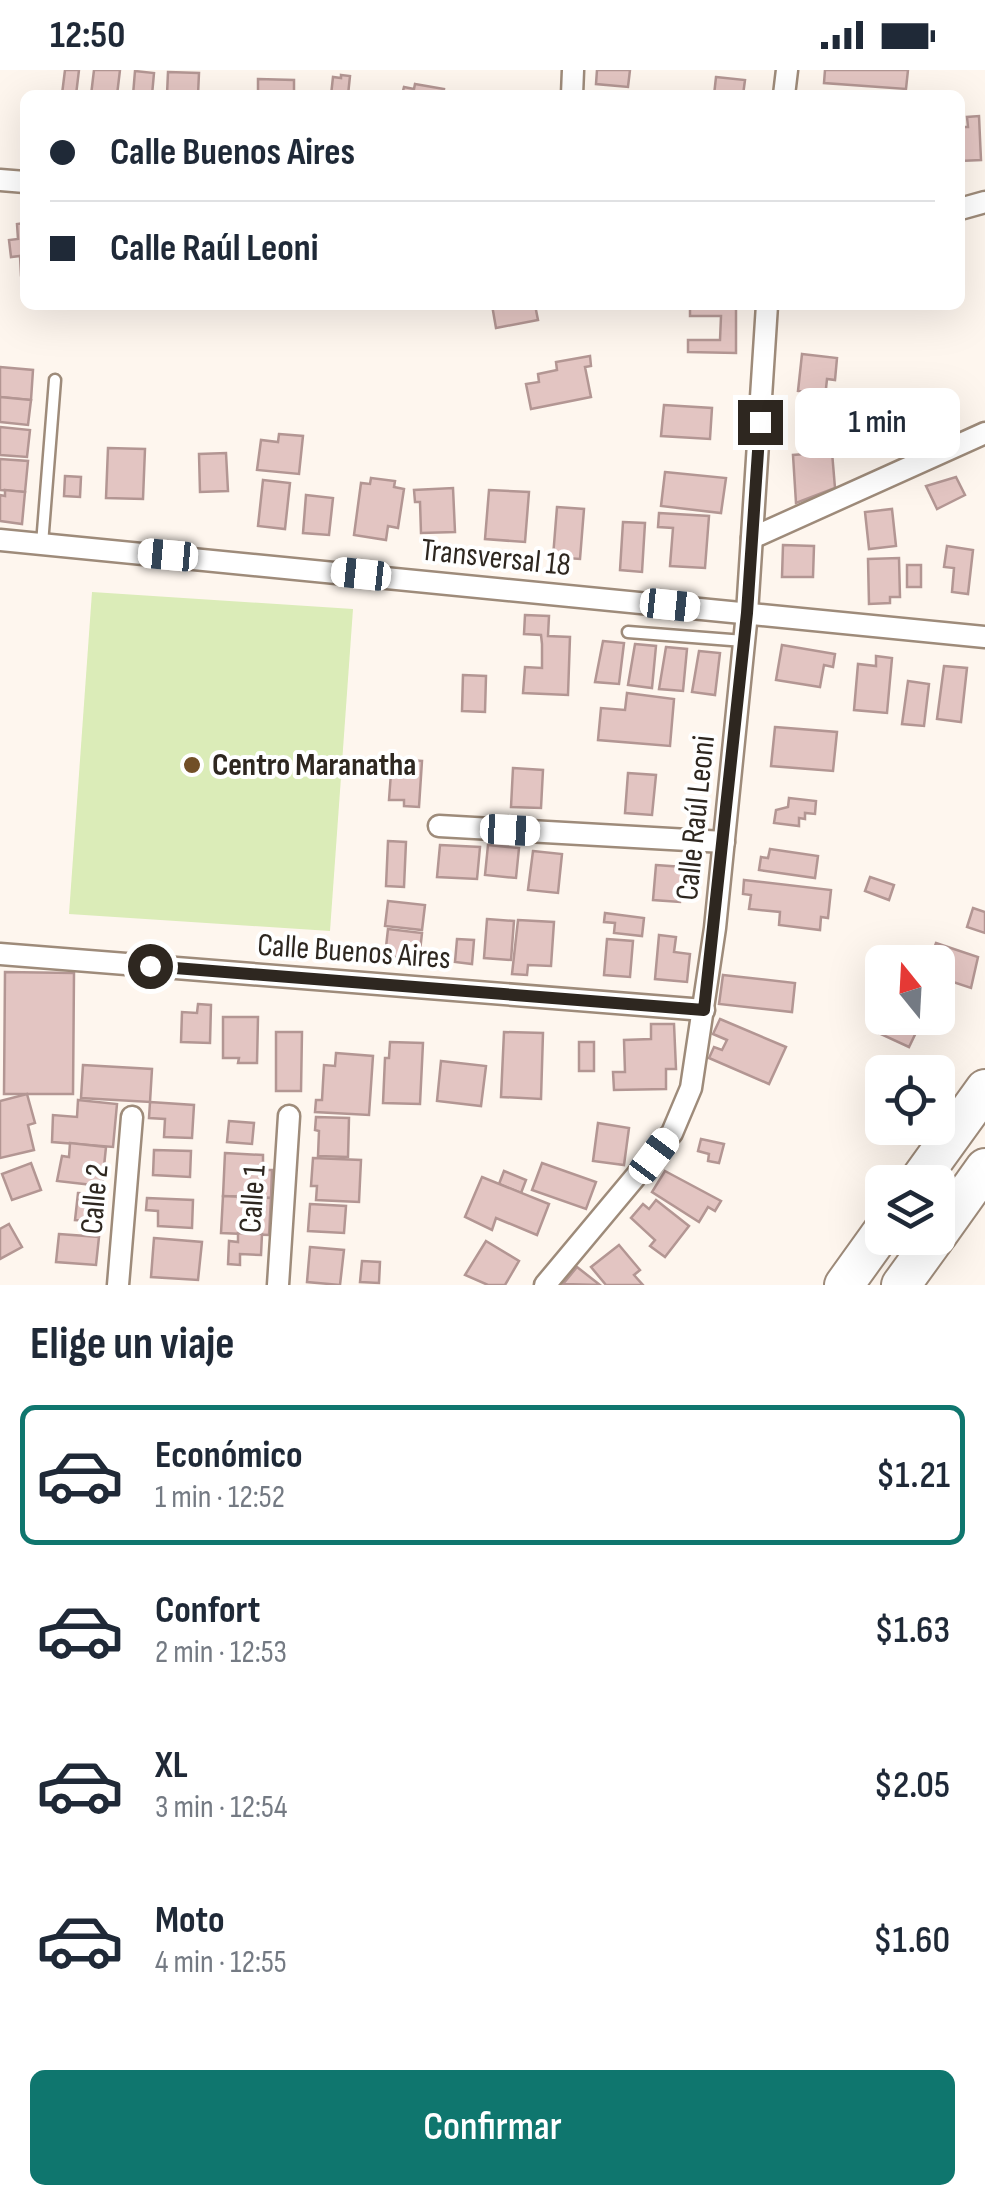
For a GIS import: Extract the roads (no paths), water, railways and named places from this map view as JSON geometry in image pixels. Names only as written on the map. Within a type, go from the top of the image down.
[{"type":"highway","points":[[930,1165],[985,1089]]},
{"type":"highway","points":[[955,1210],[985,1168]]},
{"type":"highway","points":[[844,1285],[866,1255]]},
{"type":"highway","points":[[900,1285],[922,1255]]},
{"type":"street","name":"Calle Raúl Leoni","points":[[544,1285],[672,1133],[691,1088],[724,842],[747,613],[767,310]]},
{"type":"street","points":[[752,538],[985,433]]},
{"type":"street","name":"Transversal 18","points":[[0,540],[985,637]]},
{"type":"street","points":[[439,826],[724,842]]},
{"type":"street","name":"Calle Buenos Aires","points":[[0,954],[704,1010]]},
{"type":"street","name":"Calle 1","points":[[278,1285],[289,1116]]},
{"type":"street","name":"Calle 2","points":[[118,1285],[132,1117]]},
{"type":"lane","points":[[42,544],[56,380]]},
{"type":"lane","points":[[628,632],[744,641]]},
{"type":"place","name":"Centro Maranatha","points":[[192,765]]}]
